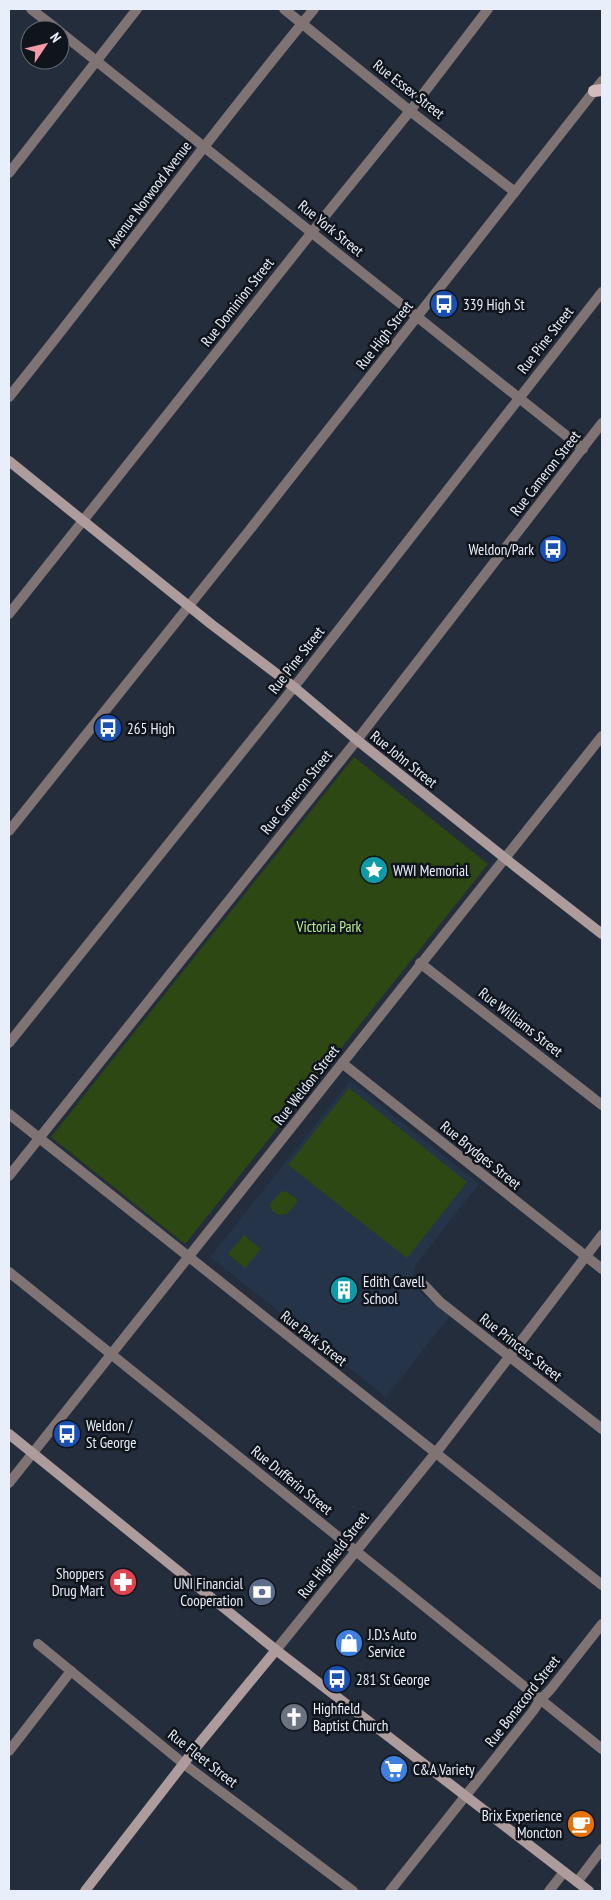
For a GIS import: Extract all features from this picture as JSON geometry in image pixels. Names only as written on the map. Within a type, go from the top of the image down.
[{"type":"street","name":"Rue York Street","points":[[31,9],[45,20]]},
{"type":"street","points":[[9,173],[137,9]]},
{"type":"street","name":"Rue Essex Street","points":[[284,9],[410,111],[515,192]]},
{"type":"street","name":"Avenue Norwood Avenue","points":[[9,397],[314,9]]},
{"type":"street","name":"Rue Dominion Street","points":[[9,614],[410,111],[488,9]]},
{"type":"street","name":"Rue York Street","points":[[70,40],[583,449]]},
{"type":"street","name":"Rue High Street","points":[[9,831],[600,87]]},
{"type":"street","name":"Rue Pine Street","points":[[9,1043],[294,687],[602,292]]},
{"type":"street","name":"Rue Cameron Street","points":[[9,1176],[356,740],[602,423]]},
{"type":"street","name":"Rue John Street","points":[[9,461],[189,606],[294,687],[356,740],[602,934]]},
{"type":"street","name":"Rue Weldon Street","points":[[9,1483],[602,736]]},
{"type":"street","name":"Rue Williams Street","points":[[420,964],[602,1105]]},
{"type":"street","name":"Rue Brydges Street","points":[[342,1064],[602,1270]]},
{"type":"street","name":"Rue Park Street","points":[[9,1114],[602,1585]]},
{"type":"street","name":"Rue Highfield Street","points":[[85,1891],[355,1550],[436,1453],[602,1235]]},
{"type":"street","name":"Rue Dufferin Street","points":[[9,1272],[602,1748]]},
{"type":"street","name":"Rue Princess Street","points":[[424,1285],[440,1302],[602,1429]]},
{"type":"street","points":[[9,1434],[276,1650],[589,1891]]},
{"type":"street","name":"Rue Bonaccord Street","points":[[390,1891],[602,1624]]},
{"type":"street","name":"Rue Fleet Street","points":[[38,1644],[184,1764],[353,1891]]},
{"type":"street","points":[[9,1751],[71,1671]]},
{"type":"street","points":[[577,1882],[602,1849]]},
{"type":"street","points":[[548,1891],[564,1872]]},
{"type":"shaded area","points":[[350,1081],[479,1184],[416,1264],[414,1271],[414,1279],[421,1293],[450,1316],[386,1397],[210,1257]]},
{"type":"green space","name":"Victoria Park","points":[[354,757],[488,864],[185,1244],[51,1137]]},
{"type":"green space","points":[[349,1088],[467,1182],[407,1258],[288,1165]]},
{"type":"green space","points":[[286,1191],[297,1199],[297,1202],[287,1214],[278,1215],[271,1209],[270,1204],[281,1192]]},
{"type":"green space","points":[[244,1235],[261,1249],[245,1268],[228,1254]]},
{"type":"place","name":"339 High St","points":[[444,304]]},
{"type":"place","name":"Weldon/Park","points":[[553,549]]},
{"type":"place","name":"265 High","points":[[108,728]]},
{"type":"place","name":"WWI Memorial","points":[[374,870]]},
{"type":"place","name":"Edith Cavell School","points":[[344,1290]]},
{"type":"place","name":"Weldon / St George","points":[[67,1434]]},
{"type":"place","name":"Shoppers Drug Mart","points":[[123,1582]]},
{"type":"place","name":"UNI Financial Cooperation","points":[[262,1592]]},
{"type":"place","name":"J.D.'s Auto Service","points":[[349,1643]]},
{"type":"place","name":"281 St George","points":[[337,1679]]},
{"type":"place","name":"Highfield Baptist Church","points":[[294,1717]]},
{"type":"place","name":"C&A Variety","points":[[394,1769]]},
{"type":"place","name":"Brix Experience Moncton","points":[[581,1824]]}]
